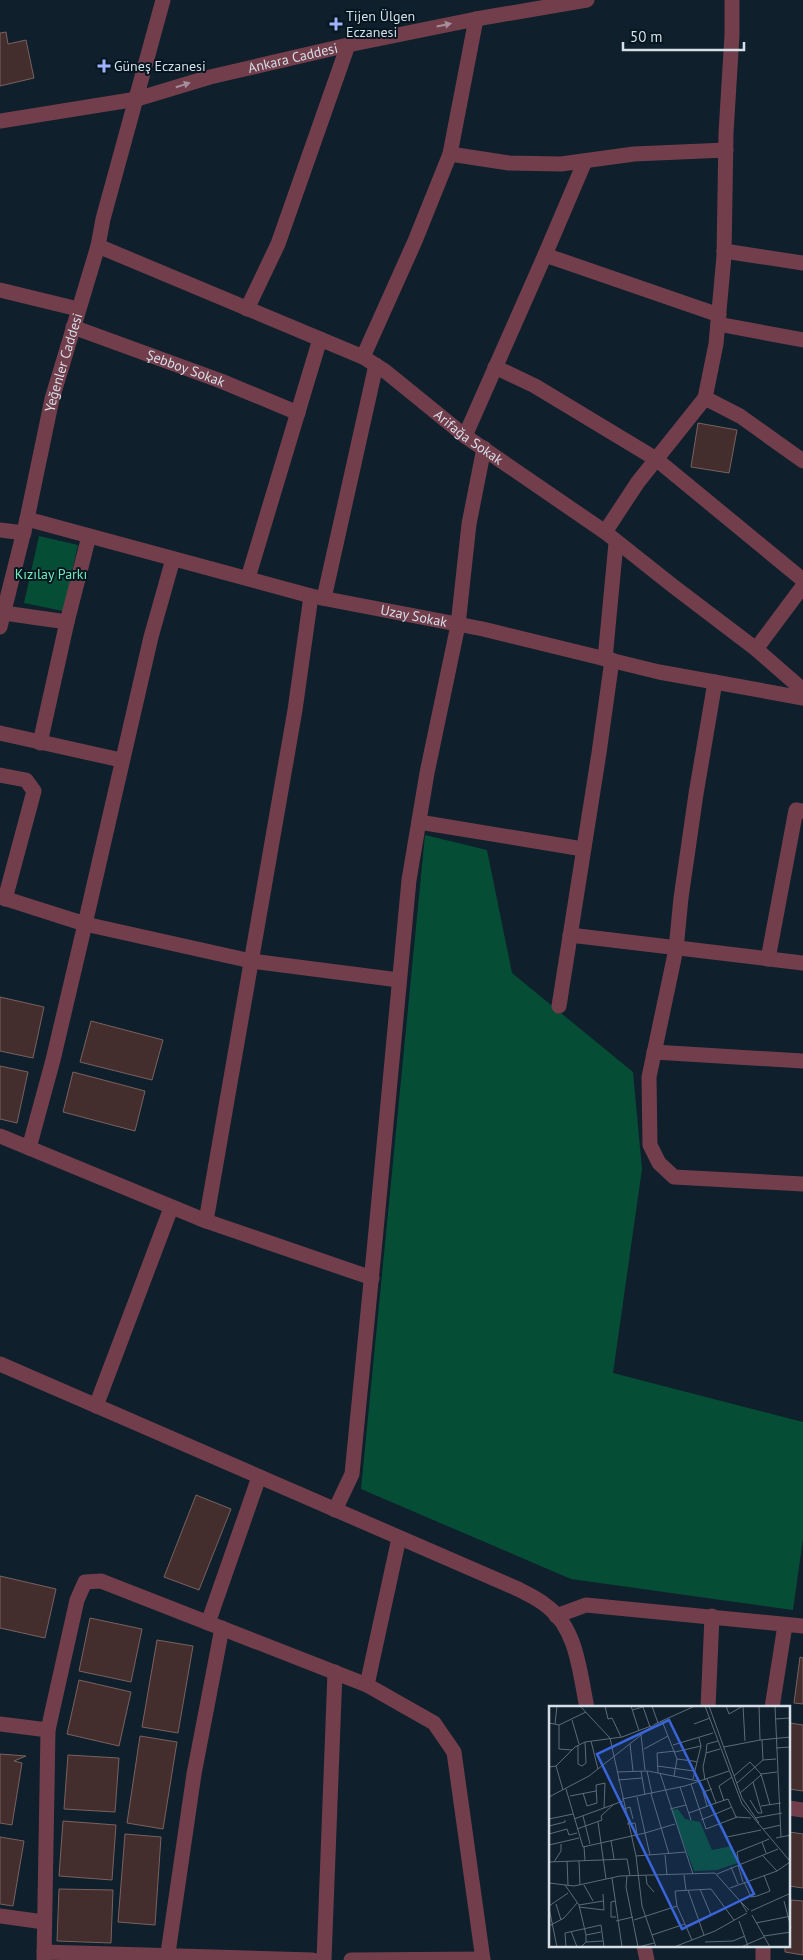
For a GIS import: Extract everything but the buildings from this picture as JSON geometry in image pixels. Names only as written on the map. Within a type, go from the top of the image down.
[{"type":"street","name":"Yeğenler Caddesi","points":[[2,620],[25,526],[52,399],[98,246],[103,219],[161,7],[169,0]]},
{"type":"street","name":"Ankara Caddesi","points":[[0,121],[137,99],[210,77],[348,45],[476,19],[587,0]]},
{"type":"street","points":[[605,532],[638,482],[705,398],[716,344],[724,251],[732,0]]},
{"type":"street","points":[[363,357],[415,241],[450,154],[476,19]]},
{"type":"street","points":[[247,309],[278,244],[348,45]]},
{"type":"street","points":[[450,154],[509,162],[562,164],[634,154],[726,150]]},
{"type":"street","points":[[465,436],[585,160]]},
{"type":"street","name":"Arifağa Sokak","points":[[98,246],[363,357],[376,365],[465,436],[605,532],[616,543],[756,649],[803,690]]},
{"type":"street","points":[[724,251],[803,263]]},
{"type":"street","points":[[545,254],[719,320],[803,340]]},
{"type":"street","points":[[0,290],[78,310]]},
{"type":"street","name":"Şebboy Sokak","points":[[73,327],[221,381],[298,413]]},
{"type":"street","points":[[248,578],[320,339]]},
{"type":"street","points":[[206,1221],[295,710],[318,597],[376,365]]},
{"type":"street","points":[[495,367],[535,386],[656,459],[803,580]]},
{"type":"street","points":[[705,398],[740,416],[803,461]]},
{"type":"street","points":[[335,1510],[352,1474],[372,1278],[408,880],[458,625],[469,524],[484,448]]},
{"type":"street","name":"Uzay Sokak","points":[[0,530],[25,526],[89,536],[318,597],[458,625],[659,672],[803,698]]},
{"type":"street","points":[[40,743],[67,622],[89,536]]},
{"type":"street","points":[[559,1006],[599,754],[616,543]]},
{"type":"street","points":[[29,1148],[53,1060],[151,637],[173,559]]},
{"type":"street","points":[[756,649],[803,586]]},
{"type":"street","points":[[2,620],[67,622]]},
{"type":"street","points":[[715,682],[693,813],[676,949],[649,1077],[650,1145],[659,1162],[674,1177],[803,1184]]},
{"type":"street","points":[[0,733],[122,760]]},
{"type":"street","points":[[0,775],[26,780],[34,791],[3,898],[85,924],[251,960],[399,980]]},
{"type":"street","points":[[768,959],[796,810],[803,811]]},
{"type":"street","points":[[419,822],[583,849]]},
{"type":"street","points":[[570,935],[803,963]]},
{"type":"street","points":[[654,1052],[803,1061]]},
{"type":"street","points":[[0,1136],[170,1208],[372,1278]]},
{"type":"street","points":[[96,1406],[170,1208]]},
{"type":"street","points":[[0,1364],[518,1589],[550,1608],[568,1630],[575,1651],[587,1706]]},
{"type":"street","points":[[167,1958],[215,1625],[259,1477]]},
{"type":"street","points":[[367,1685],[400,1538]]},
{"type":"street","points":[[313,1960],[44,1956],[48,1730],[77,1600],[85,1582],[101,1581],[335,1672],[367,1685],[434,1723],[454,1752],[483,1959],[351,1960]]},
{"type":"street","points":[[556,1616],[586,1605],[712,1616],[784,1625],[802,1621]]},
{"type":"street","points":[[708,1706],[712,1616]]},
{"type":"street","points":[[772,1706],[784,1625]]},
{"type":"street","points":[[324,1960],[335,1672]]},
{"type":"street","points":[[0,1724],[48,1730]]},
{"type":"street","points":[[790,1808],[803,1810]]},
{"type":"street","points":[[0,1916],[44,1922]]},
{"type":"green space","name":"Kızılay Parkı","points":[[39,536],[78,545],[63,611],[24,603]]},
{"type":"green space","points":[[425,835],[487,850],[512,973],[633,1072],[642,1169],[613,1373],[803,1422],[803,1539],[793,1610],[571,1579],[361,1489]]},
{"type":"place","name":"Tijen Ülgen Eczanesi","points":[[336,24]]},
{"type":"place","name":"Güneş Eczanesi","points":[[104,66]]}]
